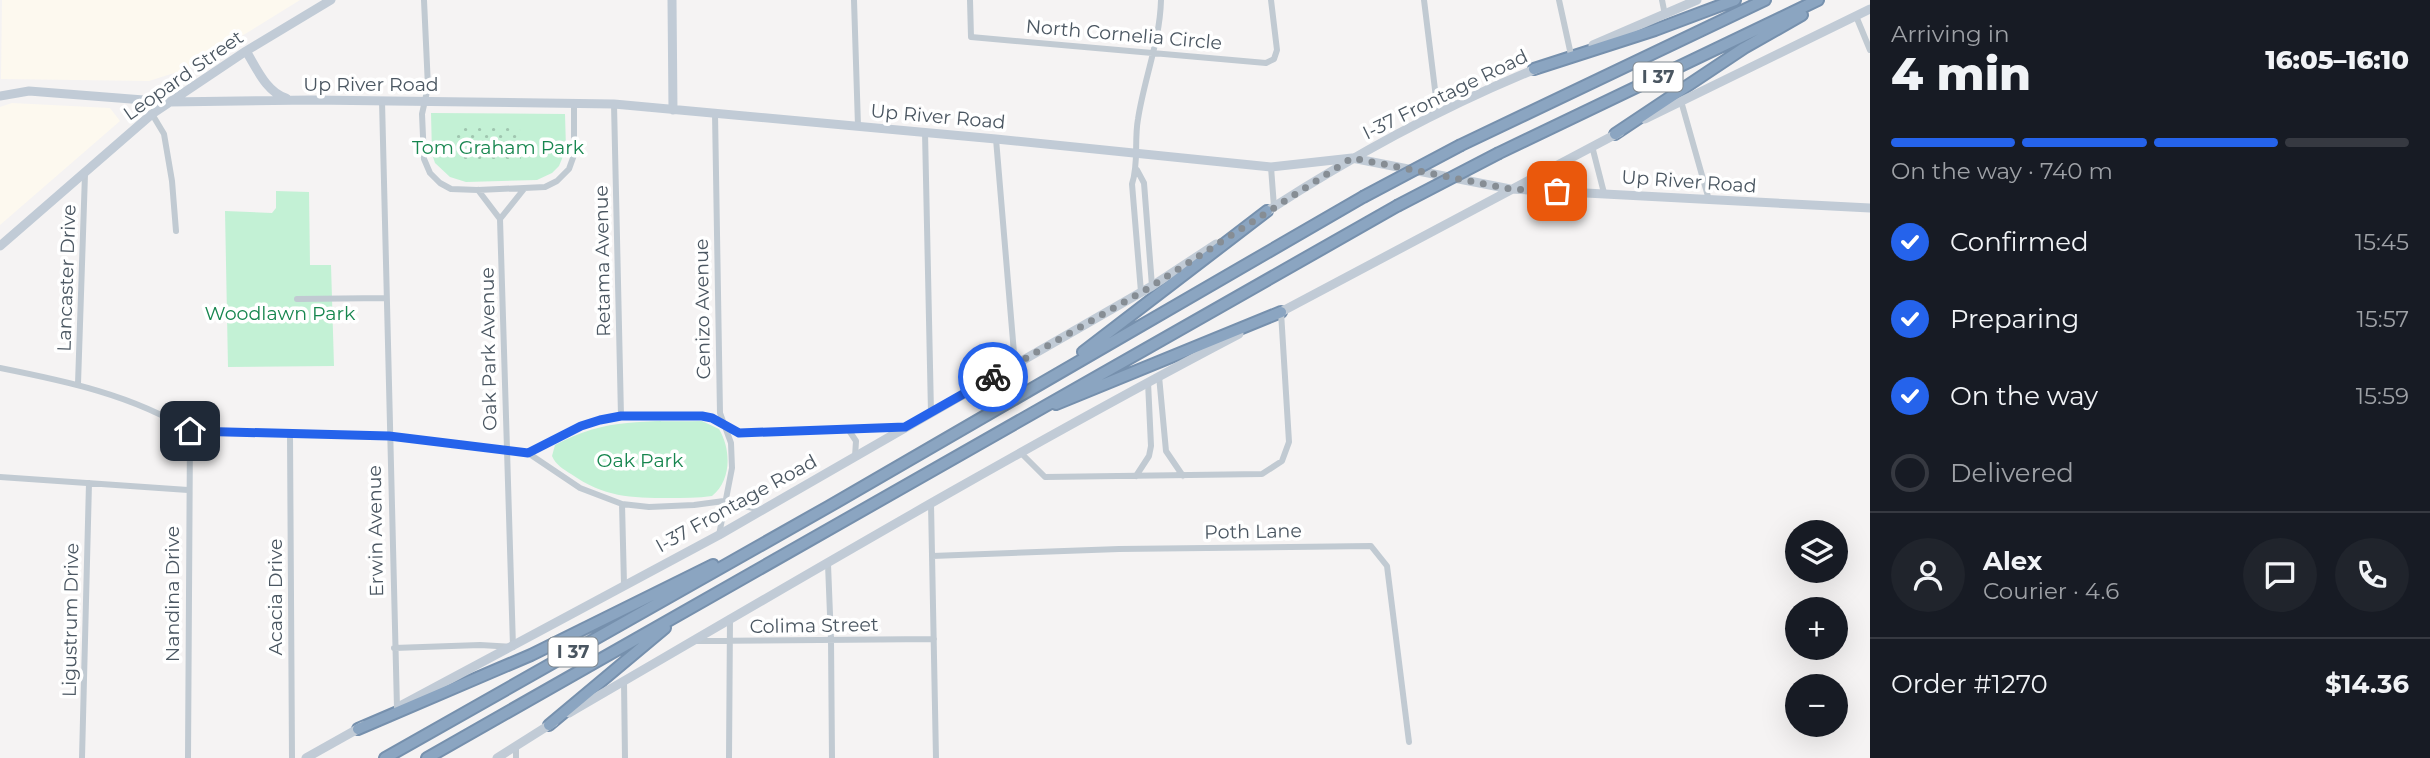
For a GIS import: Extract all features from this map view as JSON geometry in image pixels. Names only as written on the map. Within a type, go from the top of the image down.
[{"type":"highway","points":[[1534,69],[1656,30],[1735,0]]},
{"type":"highway","name":"I 37","points":[[385,758],[761,546],[1363,197],[1461,145],[1765,0]]},
{"type":"highway","name":"I 37","points":[[427,758],[1397,205],[1818,0]]},
{"type":"highway","points":[[1615,134],[1744,48],[1827,0]]},
{"type":"highway","points":[[1049,378],[1270,209]]},
{"type":"highway","points":[[1037,410],[1074,398],[1281,312]]},
{"type":"highway","points":[[358,729],[531,655],[616,615],[729,556],[761,546]]},
{"type":"highway","points":[[549,725],[686,609]]},
{"type":"main road","name":"Leopard Street","points":[[0,246],[152,114],[246,51],[331,0]]},
{"type":"main road","points":[[672,0],[673,110]]},
{"type":"main road","name":"I-37 Frontage Road","points":[[306,758],[719,535],[855,457],[1152,286],[1352,158],[1534,69],[1697,0]]},
{"type":"main road","points":[[496,758],[730,618],[1159,376],[1615,134],[1870,9]]},
{"type":"main road","points":[[246,51],[277,96],[294,101]]},
{"type":"main road","name":"Up River Road","points":[[0,96],[29,92],[169,102],[614,104],[1270,167],[1352,158],[1510,189],[1870,208]]},
{"type":"street","points":[[424,0],[428,86],[422,114],[424,159],[430,173],[440,183],[452,189],[478,190],[545,187],[557,181],[569,169],[574,155],[574,104]]},
{"type":"street","points":[[854,0],[859,126]]},
{"type":"street","name":"North Cornelia Circle","points":[[970,0],[971,37],[1266,63],[1274,59],[1278,50],[1271,0]]},
{"type":"street","points":[[1152,286],[1144,183],[1137,170],[1135,153],[1138,116],[1154,52],[1161,0]]},
{"type":"street","points":[[1424,0],[1438,114]]},
{"type":"street","points":[[1559,0],[1571,55]]},
{"type":"street","points":[[1662,0],[1665,15]]},
{"type":"street","points":[[1856,16],[1870,50]]},
{"type":"street","name":"Erwin Avenue","points":[[382,101],[397,708]]},
{"type":"street","points":[[1681,101],[1709,201]]},
{"type":"street","name":"Retama Avenue","points":[[614,104],[621,416]]},
{"type":"street","name":"Cenizo Avenue","points":[[715,113],[720,413],[731,443],[732,468],[719,535]]},
{"type":"street","points":[[152,114],[164,134],[172,181],[176,231]]},
{"type":"street","points":[[925,132],[931,413]]},
{"type":"street","points":[[996,139],[1015,365]]},
{"type":"street","points":[[1592,146],[1604,193]]},
{"type":"street","points":[[1270,167],[1270,209]]},
{"type":"street","points":[[1137,170],[1132,184],[1140,292]]},
{"type":"street","name":"Lancaster Drive","points":[[78,384],[85,174]]},
{"type":"street","points":[[478,190],[500,219],[524,189]]},
{"type":"street","name":"Oak Park Avenue","points":[[500,219],[513,647]]},
{"type":"street","points":[[297,299],[386,298]]},
{"type":"street","points":[[1021,453],[1045,477],[1262,474],[1282,461],[1289,442],[1281,312]]},
{"type":"street","points":[[0,368],[78,384],[166,416],[190,431],[389,436],[506,452],[528,453],[581,426],[621,416],[702,416],[712,418],[739,433],[905,427]]},
{"type":"street","points":[[1159,376],[1168,457],[1183,476]]},
{"type":"street","points":[[1136,476],[1149,456],[1152,435],[1148,382]]},
{"type":"street","points":[[848,429],[856,441],[855,457]]},
{"type":"street","name":"Nandina Drive","points":[[188,758],[190,431]]},
{"type":"street","points":[[1152,435],[1164,434]]},
{"type":"street","name":"Acacia Drive","points":[[290,435],[292,758]]},
{"type":"street","points":[[528,453],[580,488],[622,504],[649,507],[724,501],[761,510]]},
{"type":"street","points":[[0,477],[188,490]]},
{"type":"street","name":"Ligustrum Drive","points":[[82,758],[89,483]]},
{"type":"street","points":[[622,504],[624,584]]},
{"type":"street","points":[[931,504],[936,758]]},
{"type":"street","name":"Poth Lane","points":[[932,556],[1119,549],[1371,546],[1387,566],[1409,742]]},
{"type":"street","points":[[828,564],[832,758]]},
{"type":"street","points":[[729,758],[730,618]]},
{"type":"street","name":"Colima Street","points":[[694,641],[934,639]]},
{"type":"street","points":[[394,648],[480,645],[513,647]]},
{"type":"street","points":[[480,645],[486,662]]},
{"type":"street","points":[[624,681],[625,758]]},
{"type":"street","points":[[516,746],[516,758]]},
{"type":"shaded area","points":[[2,0],[300,0],[190,68],[149,81],[1,79]]},
{"type":"shaded area","points":[[12,103],[110,108],[120,121],[0,225],[0,107]]},
{"type":"green space","name":"Tom Graham Park","points":[[431,113],[565,114],[566,149],[559,166],[552,173],[537,180],[466,182],[450,177],[435,163],[432,154]]},
{"type":"green space","points":[[454,127],[520,128],[521,162],[454,161]]},
{"type":"green space","name":"Woodlawn Park","points":[[276,191],[309,192],[310,265],[331,265],[334,366],[228,367],[225,211],[272,213],[276,208]]},
{"type":"green space","name":"Oak Park","points":[[702,421],[719,429],[726,446],[726,473],[719,489],[712,496],[655,498],[606,492],[583,482],[560,466],[552,456],[555,445],[610,425]]},
{"type":"way so far","points":[[993,377],[1152,286],[1352,158],[1510,189],[1557,191]]},
{"type":"route","points":[[190,431],[389,436],[528,453],[581,426],[621,416],[702,416],[712,418],[739,433],[905,427],[993,377]]}]
